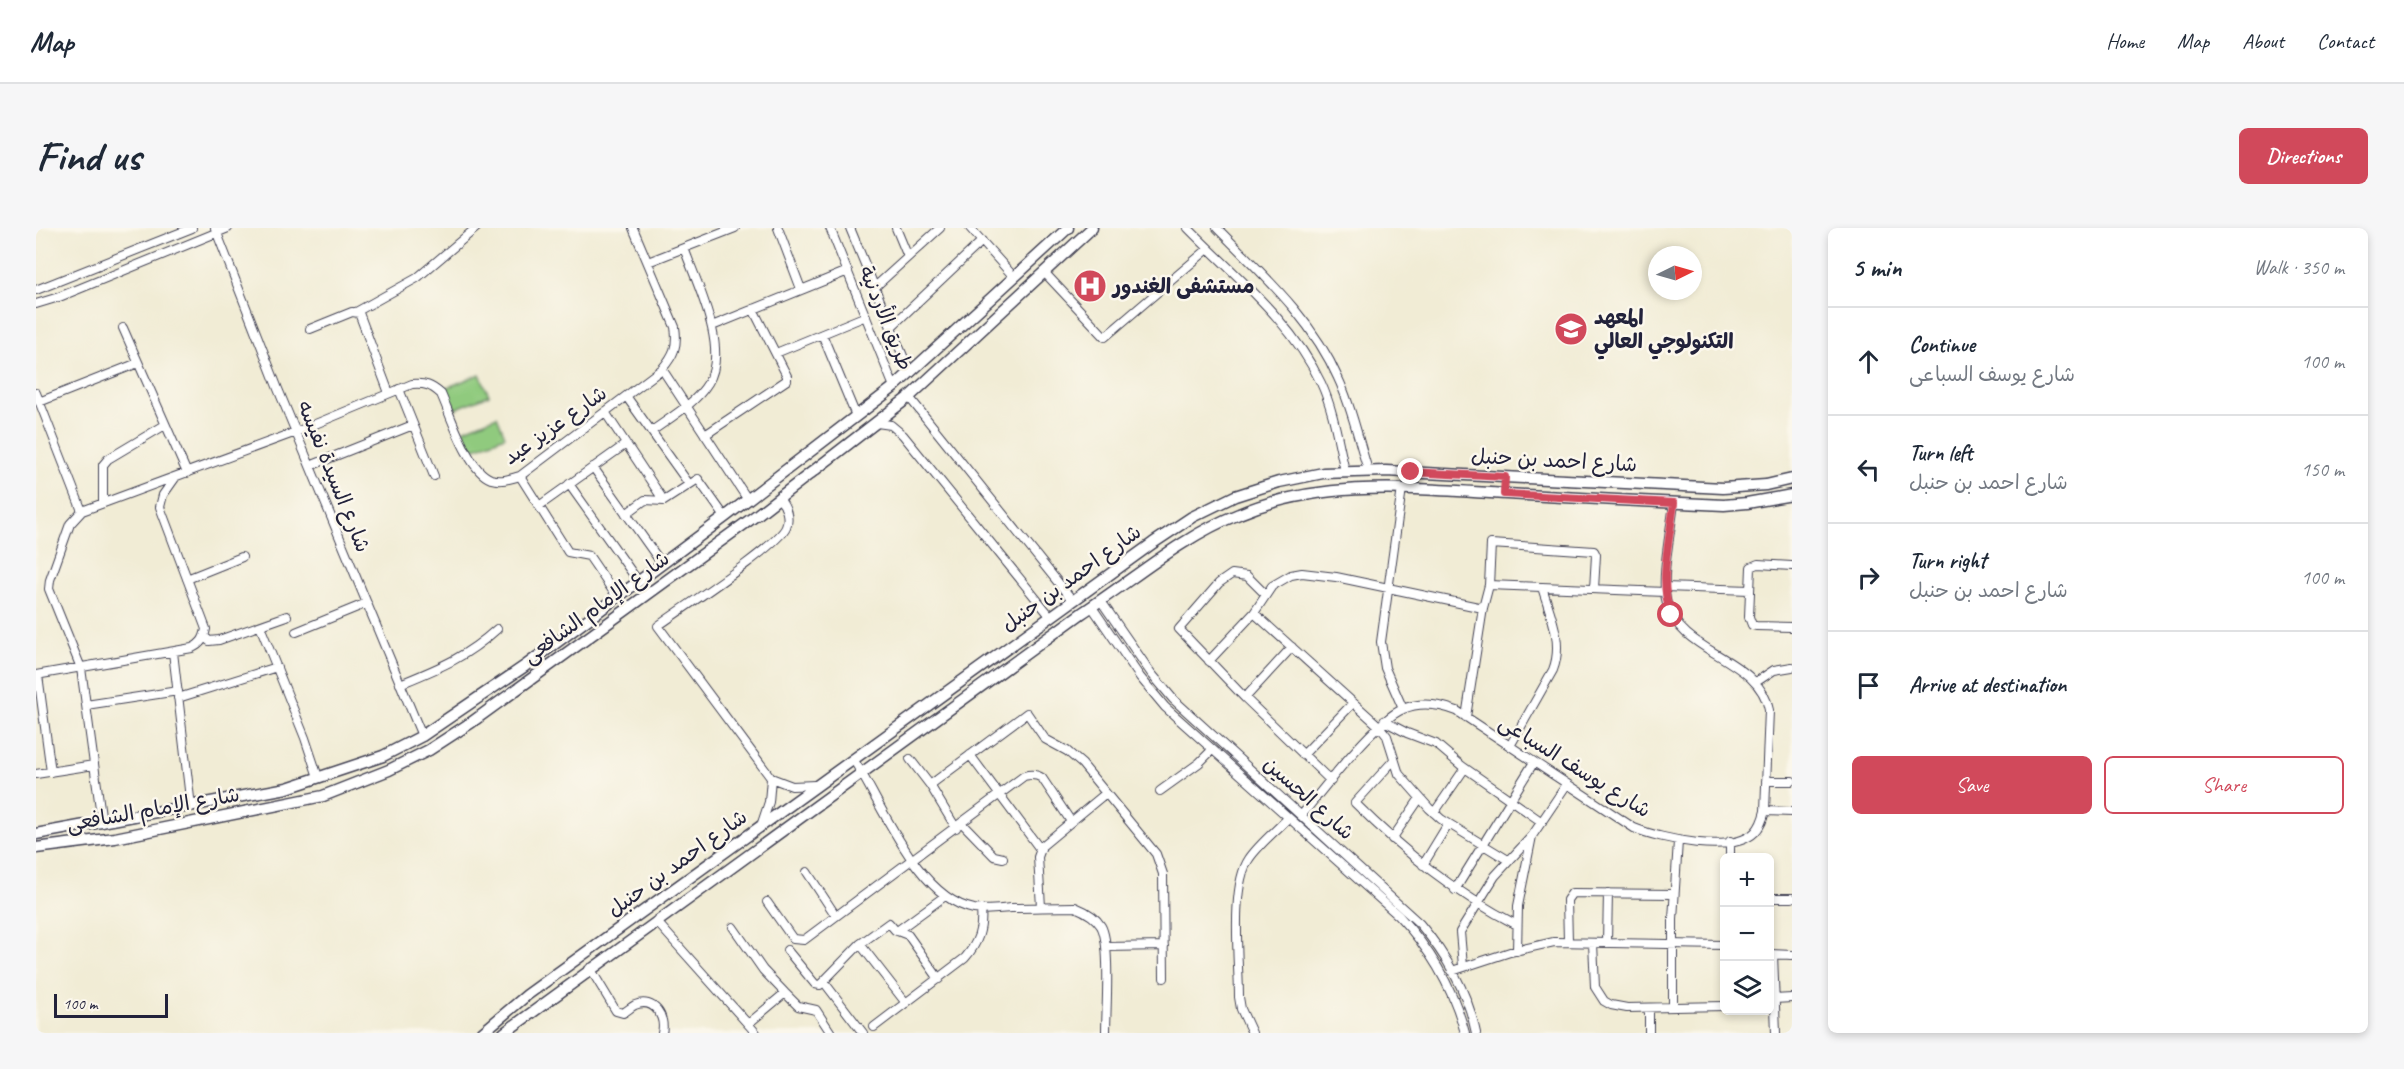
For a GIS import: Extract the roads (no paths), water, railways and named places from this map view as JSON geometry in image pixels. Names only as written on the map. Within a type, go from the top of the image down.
[{"type":"street","points":[[36,290],[192,228]]},
{"type":"street","points":[[36,304],[59,297],[216,230],[228,228]]},
{"type":"street","points":[[310,329],[356,312],[417,278],[476,228]]},
{"type":"street","name":"شارع عزيز عيد","points":[[82,511],[296,432],[412,384],[423,383],[433,387],[441,394],[471,460],[479,472],[492,479],[506,481],[519,476],[662,369],[672,358],[677,343],[675,327],[633,228]]},
{"type":"street","points":[[648,262],[735,228]]},
{"type":"street","points":[[778,228],[801,289]]},
{"type":"street","name":"طريق الأردنية","points":[[830,228],[894,387]]},
{"type":"street","name":"طريق الأردنية","points":[[850,228],[910,374]]},
{"type":"street","points":[[896,228],[908,257]]},
{"type":"street","points":[[875,287],[940,228]]},
{"type":"street","points":[[970,228],[1014,277]]},
{"type":"street","name":"شارع الإمام الشافعى","points":[[36,834],[287,788],[383,756],[422,736],[525,666],[748,500],[894,387],[1068,228]]},
{"type":"street","name":"شارع الإمام الشافعى","points":[[36,848],[116,838],[323,796],[389,770],[419,755],[472,722],[779,498],[877,423],[909,397],[1092,228]]},
{"type":"street","points":[[1188,228],[1289,331],[1307,357],[1322,385],[1333,415],[1345,471]]},
{"type":"street","points":[[1217,228],[1281,293],[1322,347],[1351,409],[1368,470]]},
{"type":"street","name":"شارع السيدة نفيسه","points":[[216,230],[296,432],[422,736]]},
{"type":"street","points":[[891,327],[982,241]]},
{"type":"street","points":[[652,431],[686,406],[709,382],[714,354],[711,326],[684,248]]},
{"type":"street","points":[[1044,272],[1105,337],[1208,249]]},
{"type":"street","points":[[711,326],[848,271]]},
{"type":"street","points":[[705,435],[787,380],[753,309]]},
{"type":"street","points":[[356,312],[359,314],[389,393]]},
{"type":"street","points":[[776,353],[866,316]]},
{"type":"street","points":[[123,328],[187,473]]},
{"type":"street","points":[[822,334],[856,416]]},
{"type":"street","points":[[102,823],[81,668],[49,589],[50,580],[70,524],[82,511],[38,398],[138,363]]},
{"type":"street","points":[[662,369],[748,500]]},
{"type":"street","points":[[399,389],[434,476]]},
{"type":"street","points":[[626,396],[689,484]]},
{"type":"street","points":[[909,397],[1073,601]]},
{"type":"street","points":[[604,412],[664,501]]},
{"type":"street","points":[[877,423],[891,425],[903,435],[1051,617]]},
{"type":"street","points":[[103,504],[103,465],[108,459],[165,425]]},
{"type":"street","points":[[310,466],[413,425]]},
{"type":"street","points":[[538,506],[626,444]]},
{"type":"street","points":[[593,467],[662,564]]},
{"type":"street","name":"شارع احمد بن حنبل","points":[[482,1033],[527,995],[816,785],[1172,529],[1213,506],[1279,482],[1345,471],[1368,470],[1723,488],[1766,485],[1792,479]]},
{"type":"street","points":[[51,772],[40,723],[37,675],[192,648],[200,645],[205,638],[206,629],[160,507],[166,490],[178,476]]},
{"type":"street","points":[[519,476],[568,552],[589,556],[617,597]]},
{"type":"street","points":[[1504,494],[1505,477]]},
{"type":"street","points":[[626,514],[645,500],[664,501],[696,479],[725,517]]},
{"type":"street","points":[[569,484],[638,581]]},
{"type":"street","points":[[1402,488],[1381,635],[1381,650],[1385,668],[1402,709]]},
{"type":"street","name":"شارع احمد بن حنبل","points":[[504,1033],[590,968],[1096,604],[1178,546],[1220,522],[1261,505],[1324,490],[1402,488],[1674,503],[1747,503],[1792,495]]},
{"type":"street","points":[[779,498],[788,513],[786,528],[765,549],[658,626],[771,778],[792,786],[816,785]]},
{"type":"street","name":"شارع يوسف السباعى","points":[[1301,816],[1382,723],[1402,709],[1436,704],[1466,717],[1634,828],[1678,841],[1708,843],[1745,839],[1755,832],[1762,823],[1765,811],[1769,710],[1763,692],[1756,682],[1686,633],[1671,615],[1665,590],[1674,503]]},
{"type":"street","points":[[1213,506],[1220,522]]},
{"type":"street","points":[[1466,717],[1483,608],[1489,585],[1491,544],[1594,551],[1596,555],[1594,589]]},
{"type":"street","points":[[187,579],[242,557]]},
{"type":"street","points":[[1792,566],[1754,564],[1750,571],[1749,617],[1752,625],[1792,627]]},
{"type":"street","points":[[650,572],[660,584]]},
{"type":"street","points":[[1209,661],[1254,613],[1272,586],[1281,580],[1302,573],[1336,577],[1483,608]]},
{"type":"street","points":[[1266,595],[1247,576],[1239,574],[1224,577],[1179,629],[1245,698],[1330,781]]},
{"type":"street","points":[[1489,585],[1594,589],[1750,590]]},
{"type":"street","points":[[1510,746],[1558,657],[1559,643],[1542,587]]},
{"type":"street","points":[[296,632],[367,603]]},
{"type":"street","name":"شارع الحسين","points":[[1096,604],[1181,707],[1405,908],[1434,941],[1452,971],[1467,1003],[1476,1033]]},
{"type":"street","name":"شارع الحسين","points":[[1096,604],[1140,677],[1174,716],[1399,916],[1415,933],[1450,988],[1465,1033]]},
{"type":"street","points":[[1254,613],[1353,703],[1382,723],[1436,744],[1465,768],[1542,822]]},
{"type":"street","points":[[205,638],[214,642],[287,616]]},
{"type":"street","points":[[260,626],[305,738],[318,777]]},
{"type":"street","points":[[400,684],[448,665],[465,655],[497,629]]},
{"type":"street","points":[[1245,698],[1292,647]]},
{"type":"street","points":[[173,652],[191,807]]},
{"type":"street","points":[[86,705],[178,694],[277,667]]},
{"type":"street","points":[[1756,682],[1774,670],[1792,667]]},
{"type":"street","points":[[1303,755],[1353,703]]},
{"type":"street","points":[[1174,716],[1181,707]]},
{"type":"street","points":[[930,785],[1027,713],[1045,739],[1075,757],[1149,846],[1160,864],[1163,874],[1164,978]]},
{"type":"street","points":[[1382,723],[1398,774],[1420,798],[1448,824],[1508,860]]},
{"type":"street","points":[[1160,791],[1199,764],[1212,750]]},
{"type":"street","points":[[970,755],[1040,849]]},
{"type":"street","points":[[853,759],[885,818],[913,860],[945,896],[962,905],[981,909],[1075,907],[1084,910],[1101,925],[1106,947],[1106,1033]]},
{"type":"street","points":[[910,759],[959,826],[994,856],[1003,858]]},
{"type":"street","points":[[1393,761],[1355,803],[1392,839],[1455,890],[1517,926]]},
{"type":"street","points":[[1455,890],[1534,762]]},
{"type":"street","points":[[36,774],[94,765]]},
{"type":"street","points":[[1434,813],[1465,768]]},
{"type":"street","points":[[767,902],[791,937],[798,942],[804,940],[1024,776],[1037,774],[1042,778],[1070,820]]},
{"type":"street","points":[[761,826],[769,802],[771,778]]},
{"type":"street","points":[[1766,781],[1792,781]]},
{"type":"street","points":[[1463,966],[1460,932],[1508,860],[1532,836],[1567,784]]},
{"type":"street","points":[[1041,908],[1038,856],[1040,849],[1070,820],[1106,793]]},
{"type":"street","points":[[1392,839],[1420,798]]},
{"type":"street","points":[[179,809],[182,825]]},
{"type":"street","points":[[1765,811],[1792,812]]},
{"type":"street","points":[[1251,1033],[1241,1009],[1239,997],[1238,898],[1241,877],[1249,858],[1288,818]]},
{"type":"street","points":[[1423,865],[1448,824]]},
{"type":"street","points":[[1517,951],[1518,906],[1532,836]]},
{"type":"street","points":[[1673,1007],[1672,944],[1678,841]]},
{"type":"street","points":[[1730,841],[1730,853]]},
{"type":"street","points":[[807,872],[836,916]]},
{"type":"street","points":[[1568,941],[1567,900],[1569,896],[1577,892],[1674,894]]},
{"type":"street","points":[[1607,942],[1608,893]]},
{"type":"street","points":[[897,931],[945,896]]},
{"type":"street","points":[[1774,898],[1792,898]]},
{"type":"street","points":[[1399,916],[1405,908]]},
{"type":"street","points":[[874,1027],[965,958],[974,947],[980,934],[981,909]]},
{"type":"street","points":[[656,921],[756,1033]]},
{"type":"street","points":[[787,950],[815,984],[824,982],[860,944],[889,923],[897,931],[908,935],[939,979]]},
{"type":"street","points":[[733,927],[763,970],[784,993],[798,1006],[816,1010],[831,1033]]},
{"type":"street","points":[[1452,971],[1539,945],[1568,941],[1720,945]]},
{"type":"street","points":[[1593,943],[1593,978],[1599,994],[1611,1005],[1619,1008],[1720,1006]]},
{"type":"street","points":[[860,944],[906,1003]]},
{"type":"street","points":[[1106,947],[1164,946]]},
{"type":"street","points":[[1774,954],[1792,955]]},
{"type":"street","points":[[590,968],[616,1011],[623,1013],[635,1005],[649,1005],[660,1013],[663,1020],[662,1033]]},
{"type":"street","points":[[824,982],[863,1033]]},
{"type":"street","points":[[748,1024],[784,993]]},
{"type":"street","points":[[527,995],[531,1012]]},
{"type":"street","points":[[1774,1003],[1792,998]]},
{"type":"street","points":[[1648,1008],[1649,1033]]},
{"type":"street","points":[[1774,1013],[1776,1033]]},
{"type":"place","name":"مستشفى الغندور","points":[[1090,286]]},
{"type":"place","name":"المعهد التكنولوجي العالي","points":[[1571,329]]}]
